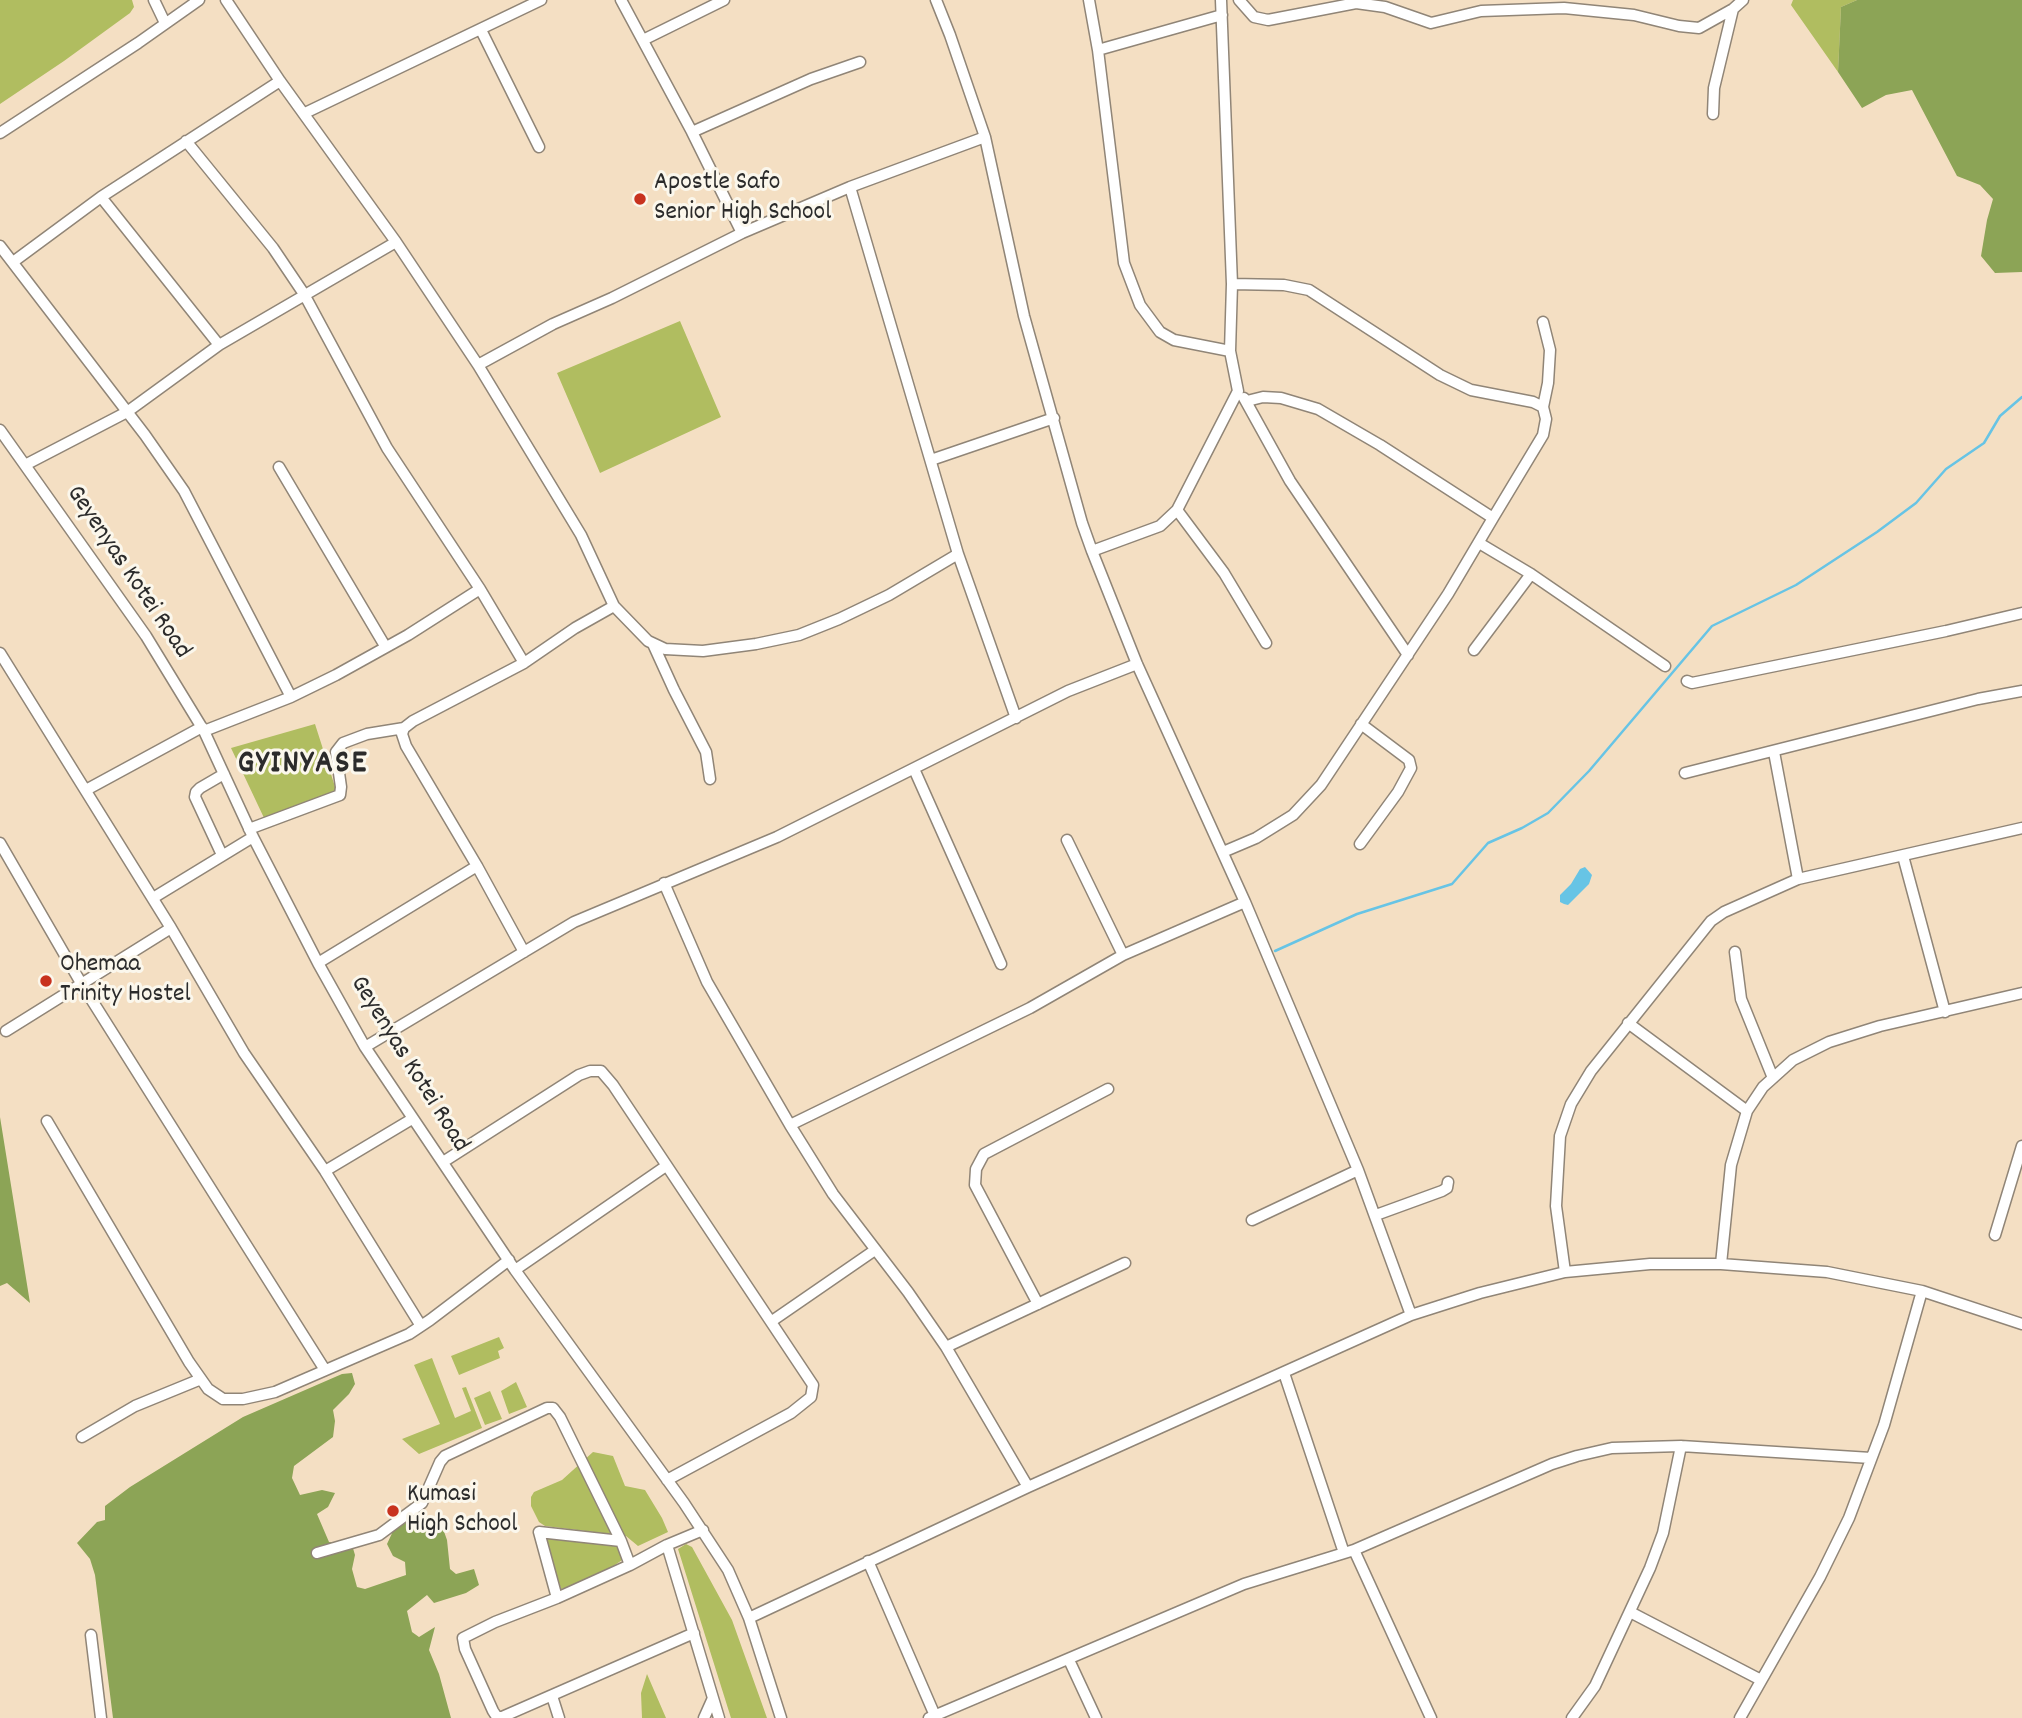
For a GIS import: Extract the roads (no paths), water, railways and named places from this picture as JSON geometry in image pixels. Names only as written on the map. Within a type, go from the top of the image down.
[{"type":"street","points":[[154,0],[165,23]]},
{"type":"street","points":[[0,133],[116,58],[199,0]]},
{"type":"street","points":[[226,0],[396,242],[478,365],[581,535],[614,606],[636,631],[653,644],[665,649],[703,651],[799,635],[839,620],[889,595],[958,555]]},
{"type":"street","points":[[304,113],[541,0]]},
{"type":"street","points":[[621,0],[692,132],[742,233]]},
{"type":"street","points":[[643,40],[724,0]]},
{"type":"street","points":[[936,0],[985,136],[1024,316],[1092,551],[1137,664],[1245,902],[1359,1170],[1411,1315]]},
{"type":"street","points":[[1089,0],[1098,50],[1124,263],[1140,305],[1160,332],[1174,340],[1230,351]]},
{"type":"street","points":[[1221,0],[1232,284],[1230,351],[1238,391],[1247,401],[1290,481],[1409,654]]},
{"type":"street","points":[[1239,0],[1254,17],[1268,20],[1356,3],[1385,7],[1431,23],[1481,11],[1564,8],[1634,15],[1699,28],[1734,9],[1743,0]]},
{"type":"street","points":[[1713,114],[1714,88],[1734,9]]},
{"type":"street","points":[[1098,50],[1222,15]]},
{"type":"street","points":[[481,30],[539,147]]},
{"type":"street","points":[[692,132],[811,79],[860,62]]},
{"type":"street","points":[[13,261],[101,197],[280,80]]},
{"type":"street","points":[[478,365],[553,324],[612,298],[742,233],[850,187],[985,136]]},
{"type":"street","points":[[186,141],[273,248],[304,294],[387,448],[480,589],[524,663]]},
{"type":"street","points":[[850,187],[958,555],[1016,718]]},
{"type":"street","points":[[101,197],[219,345]]},
{"type":"street","points":[[25,465],[127,412],[219,345],[396,242]]},
{"type":"street","points":[[0,246],[184,491],[291,697]]},
{"type":"street","points":[[1232,284],[1284,285],[1309,290],[1440,375],[1471,390],[1533,402],[1543,407]]},
{"type":"street","points":[[1223,852],[1256,838],[1293,815],[1321,785],[1479,543],[1543,435],[1546,419],[1543,407],[1550,350],[1543,322]]},
{"type":"street","points":[[1092,551],[1160,526],[1177,510],[1238,391]]},
{"type":"street","points":[[1247,401],[1263,397],[1281,398],[1318,409],[1380,444],[1493,518]]},
{"type":"street","points":[[931,460],[1054,418]]},
{"type":"street","name":"Geyenyas Kotei Road","points":[[0,430],[146,636],[203,729],[251,833],[318,964],[365,1047],[509,1260],[703,1530],[728,1570],[749,1618],[781,1718]]},
{"type":"street","points":[[279,467],[385,646]]},
{"type":"street","points":[[1177,510],[1224,573],[1266,643]]},
{"type":"street","points":[[1479,543],[1531,574],[1665,666]]},
{"type":"street","points":[[1474,650],[1531,574]]},
{"type":"street","points":[[86,790],[203,729],[291,697],[336,675],[408,635],[480,589]]},
{"type":"street","points":[[153,898],[222,855],[251,833],[340,795],[336,752],[343,743],[367,734],[404,728],[524,663],[575,628],[614,606]]},
{"type":"street","points":[[1687,681],[1692,683],[1946,631],[2022,612]]},
{"type":"street","points":[[653,644],[702,742],[710,779]]},
{"type":"street","points":[[0,653],[172,928],[244,1053],[325,1171],[421,1326]]},
{"type":"street","points":[[365,1047],[574,922],[777,837],[1068,691],[1137,664]]},
{"type":"street","points":[[1685,773],[1978,699],[2022,691]]},
{"type":"street","points":[[1360,844],[1398,792],[1411,768],[1409,760],[1362,724]]},
{"type":"street","points":[[404,728],[402,734],[406,746],[524,952]]},
{"type":"street","points":[[1773,752],[1798,879]]},
{"type":"street","points":[[914,769],[1001,964]]},
{"type":"street","points":[[222,855],[195,797],[200,788],[224,774]]},
{"type":"street","points":[[1564,1272],[1556,1206],[1560,1136],[1571,1104],[1591,1071],[1711,921],[1724,912],[1798,879],[2022,828]]},
{"type":"street","points":[[1067,840],[1123,956]]},
{"type":"street","points":[[0,843],[81,983],[325,1370]]},
{"type":"street","points":[[1903,856],[1945,1012]]},
{"type":"street","points":[[318,964],[477,866]]},
{"type":"street","points":[[664,883],[707,982],[790,1125],[833,1194],[946,1347],[1028,1487]]},
{"type":"street","points":[[790,1125],[1030,1008],[1123,956],[1245,902]]},
{"type":"street","points":[[6,1031],[172,928]]},
{"type":"street","points":[[1735,952],[1741,999],[1773,1078]]},
{"type":"street","points":[[1721,1264],[1731,1165],[1747,1111],[1763,1087],[1793,1060],[1829,1042],[1880,1026],[2022,993]]},
{"type":"street","points":[[1628,1023],[1747,1111]]},
{"type":"street","points":[[443,1162],[579,1075],[590,1071],[601,1072],[613,1086],[813,1385],[811,1396],[791,1413],[667,1480]]},
{"type":"street","points":[[1038,1304],[975,1185],[976,1169],[984,1154],[1108,1089]]},
{"type":"street","points":[[325,1171],[412,1119]]},
{"type":"street","points":[[47,1121],[201,1379],[208,1389],[223,1399],[243,1399],[275,1392],[421,1326],[509,1260]]},
{"type":"street","points":[[1995,1235],[2022,1146]]},
{"type":"street","points":[[516,1270],[666,1166]]},
{"type":"street","points":[[1252,1220],[1359,1170]]},
{"type":"street","points":[[1376,1215],[1442,1191],[1447,1188],[1448,1182]]},
{"type":"street","points":[[772,1321],[875,1250]]},
{"type":"street","points":[[946,1347],[1125,1263]]},
{"type":"street","points":[[749,1618],[1028,1487],[1411,1315],[1480,1293],[1564,1272],[1650,1264],[1721,1264],[1827,1272],[1922,1291],[2022,1324]]},
{"type":"street","points":[[1740,1718],[1820,1577],[1849,1518],[1884,1425],[1922,1291]]},
{"type":"street","points":[[1284,1373],[1349,1551],[1431,1718]]},
{"type":"street","points":[[82,1437],[135,1406],[201,1379]]},
{"type":"street","points":[[317,1553],[379,1535],[422,1503],[445,1456],[547,1408],[553,1408],[621,1541],[630,1565]]},
{"type":"street","points":[[868,1561],[934,1717],[1244,1584],[1349,1551],[1552,1464],[1577,1456],[1612,1448],[1681,1446],[1871,1458]]},
{"type":"street","points":[[1572,1718],[1595,1686],[1650,1568],[1663,1533],[1681,1446]]},
{"type":"street","points":[[694,1633],[511,1714],[498,1717],[492,1712],[465,1649],[463,1638],[703,1530]]},
{"type":"street","points":[[557,1598],[539,1532],[621,1541]]},
{"type":"street","points":[[667,1545],[719,1718]]},
{"type":"street","points":[[1630,1612],[1761,1680]]},
{"type":"street","points":[[91,1635],[102,1718]]},
{"type":"street","points":[[1069,1660],[1096,1718]]},
{"type":"street","points":[[552,1696],[559,1718]]},
{"type":"street","points":[[704,1718],[713,1698]]},
{"type":"water","points":[[1585,867],[1592,875],[1589,884],[1568,905],[1560,902],[1560,895],[1580,869]]},
{"type":"waterway","points":[[1275,951],[1357,914],[1452,884],[1488,843],[1548,813],[1589,771],[1712,626],[1796,585],[1877,532],[1916,503],[1946,469],[1984,443],[2000,416],[2022,397]]},
{"type":"place","name":"Apostle Safo Senior High School","points":[[640,199]]},
{"type":"place","name":"Ohemaa Trinity Hostel","points":[[46,981]]},
{"type":"place","name":"Kumasi High School","points":[[393,1511]]},
{"type":"district","name":"GYINYASE","points":[[303,766]]}]
